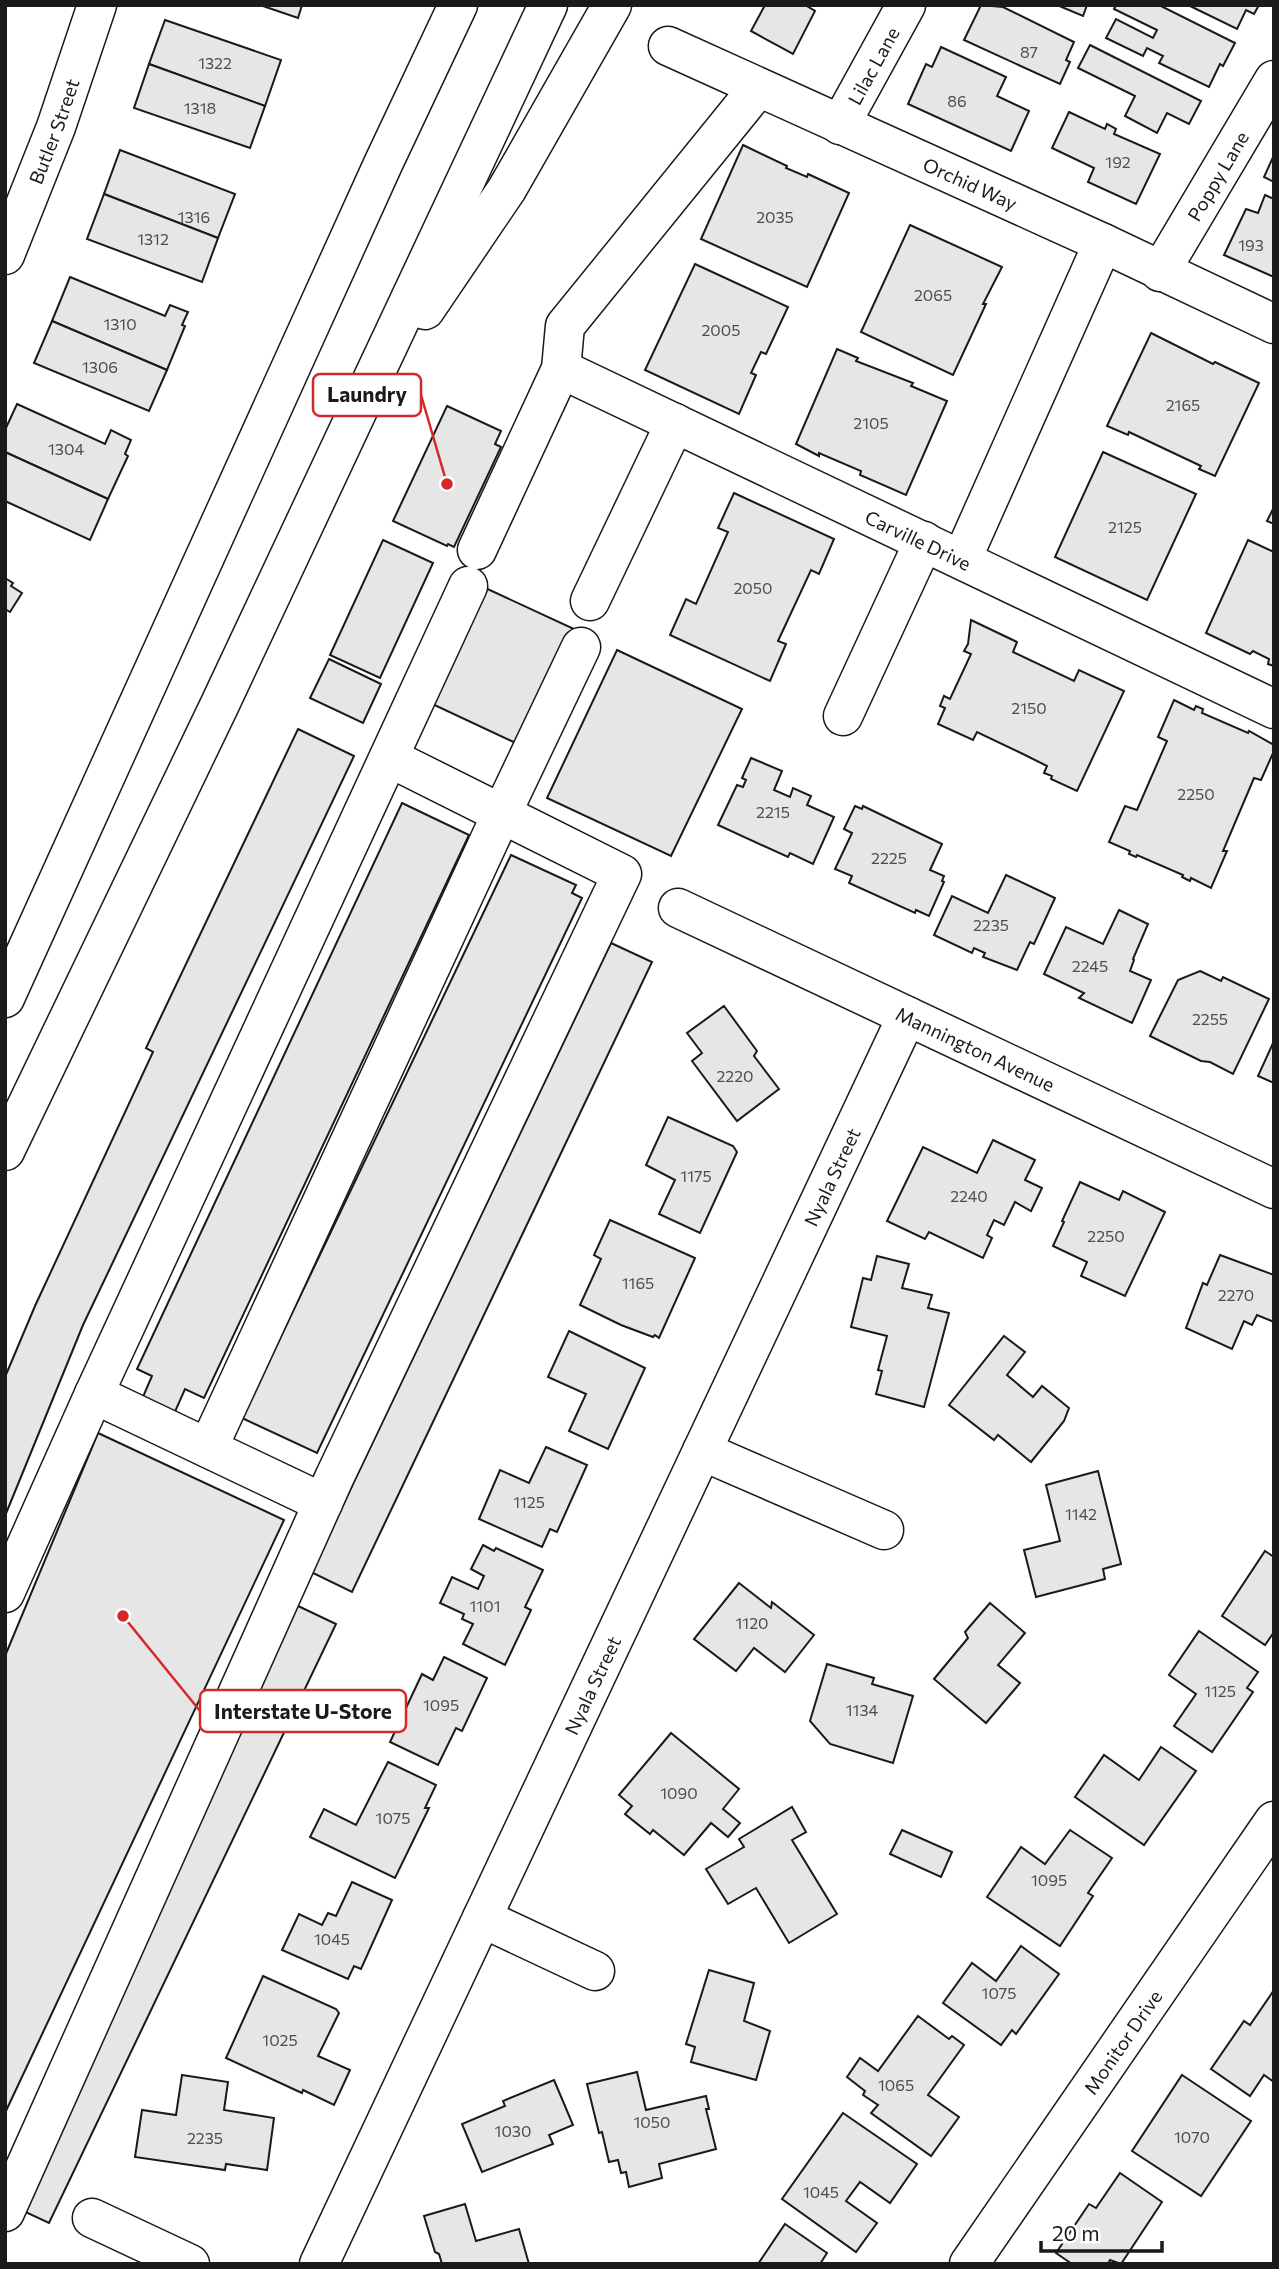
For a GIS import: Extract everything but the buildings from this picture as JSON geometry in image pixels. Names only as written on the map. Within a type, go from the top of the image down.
[{"type":"main road","name":"Butler Street","points":[[5,255],[56,127],[97,5]]},
{"type":"main road","points":[[5,998],[377,176],[458,5]]},
{"type":"main road","points":[[5,1151],[220,704],[548,5]]},
{"type":"main road","points":[[357,410],[507,189],[612,5]]},
{"type":"main road","name":"Lilac Lane","points":[[840,125],[906,5]]},
{"type":"main road","name":"Orchid Way","points":[[668,46],[1103,243],[1274,324]]},
{"type":"main road","name":"Poppy Lane","points":[[1160,272],[1274,80]]},
{"type":"main road","points":[[5,1593],[94,1394],[390,758],[561,369],[565,326],[758,88]]},
{"type":"main road","points":[[962,559],[1103,243]]},
{"type":"main road","name":"Carville Drive","points":[[561,369],[1274,709]]},
{"type":"main road","points":[[590,601],[675,423]]},
{"type":"main road","points":[[843,716],[924,541]]},
{"type":"main road","points":[[208,1448],[581,647]]},
{"type":"main road","points":[[5,2212],[323,1503],[622,874],[390,758]]},
{"type":"main road","name":"Mannington Avenue","points":[[678,908],[1274,1189]]},
{"type":"main road","name":"Nyala Street","points":[[319,2264],[907,1016]]},
{"type":"main road","points":[[5,1181],[38,1082]]},
{"type":"main road","points":[[94,1394],[323,1503]]},
{"type":"main road","points":[[702,1451],[884,1530]]},
{"type":"main road","name":"Monitor Drive","points":[[969,2264],[1274,1821]]},
{"type":"main road","points":[[482,1918],[595,1970]]},
{"type":"main road","points":[[92,2218],[190,2264]]},
{"type":"place","name":"Laundry","points":[[447,484]]},
{"type":"place","name":"Interstate U-Store","points":[[123,1616]]}]
